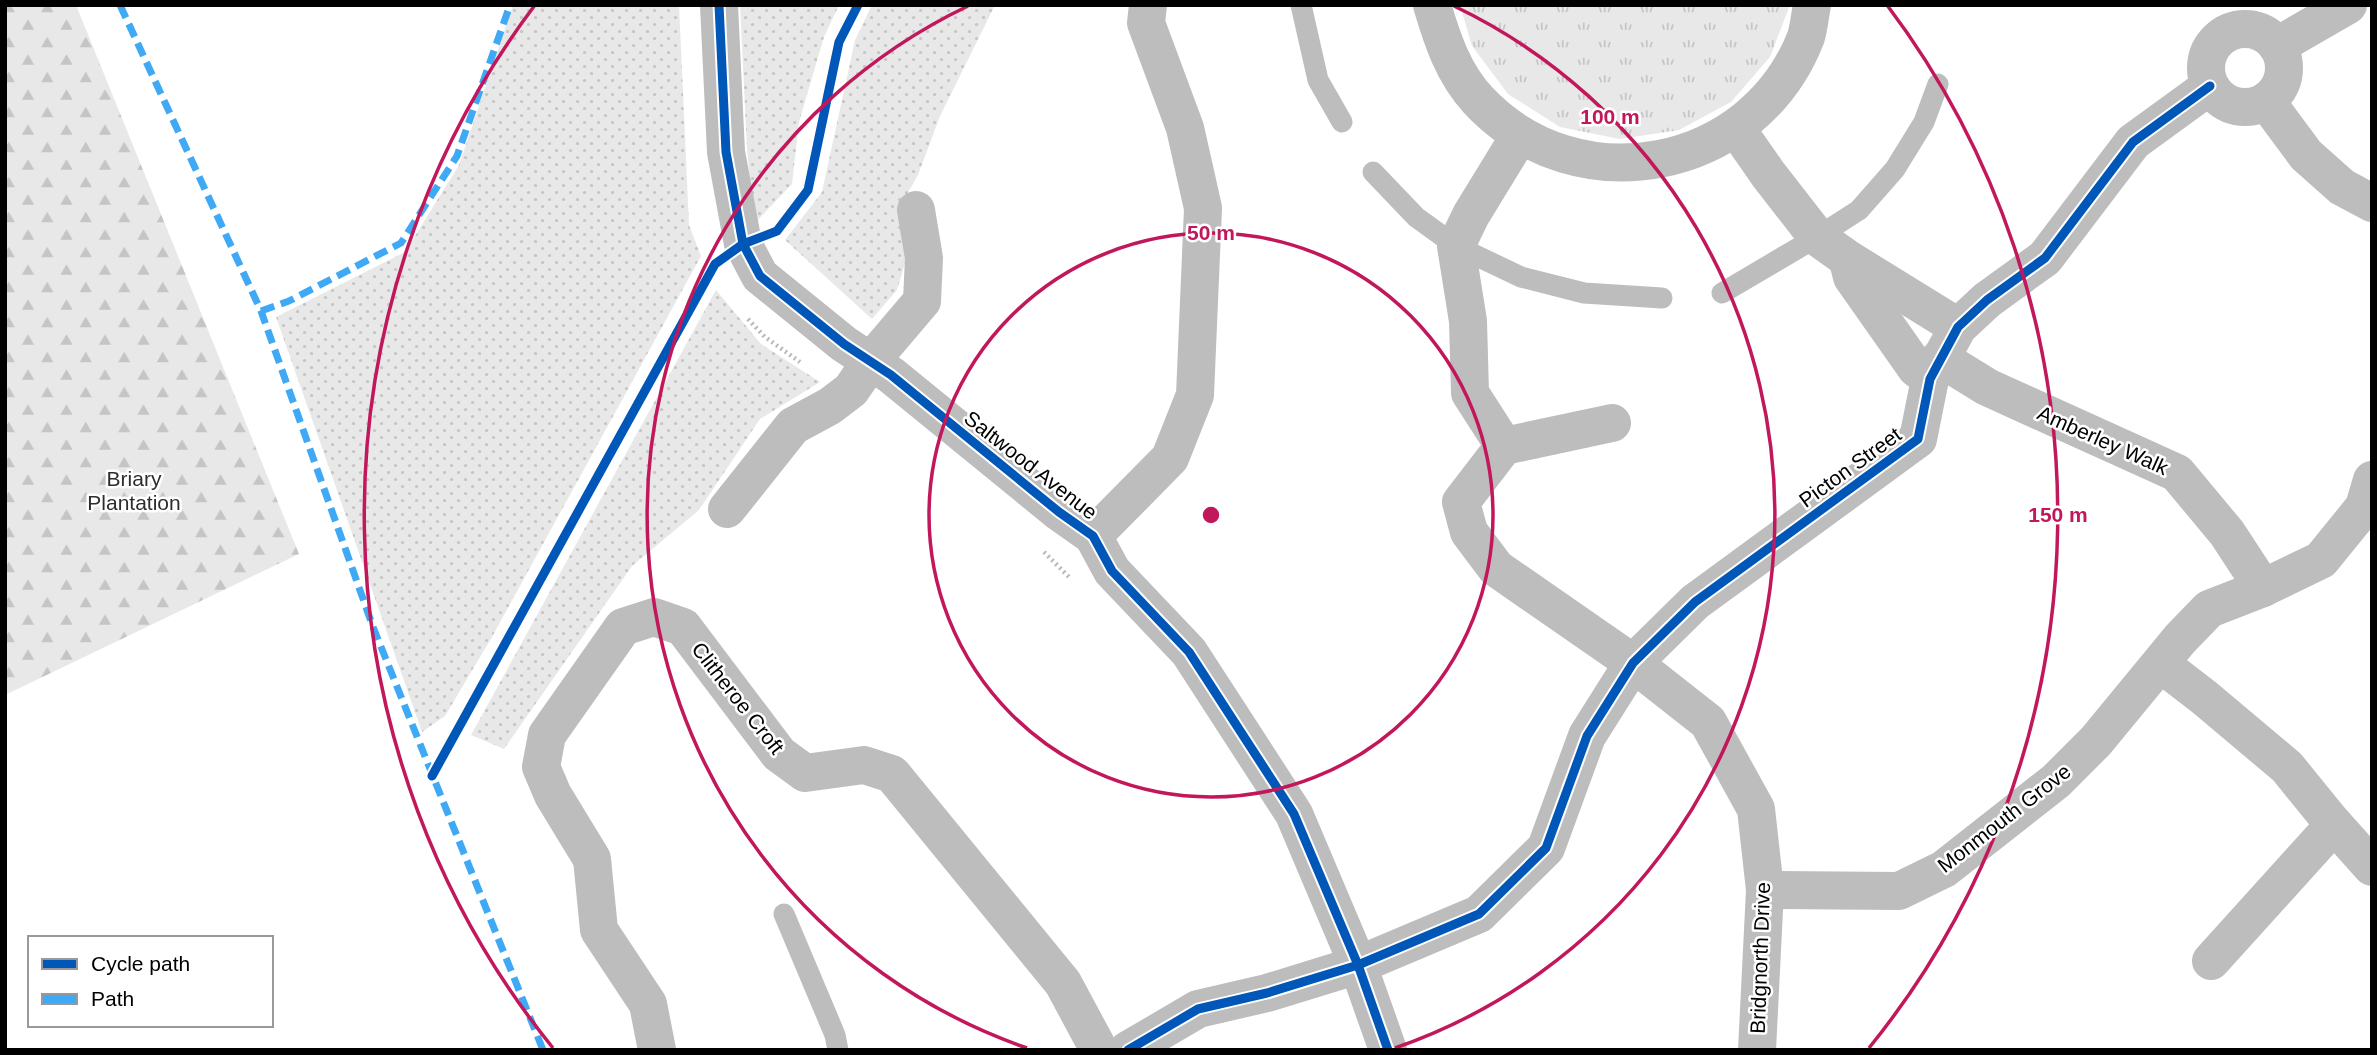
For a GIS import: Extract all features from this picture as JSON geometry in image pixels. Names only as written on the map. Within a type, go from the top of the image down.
[{"type":"street","name":"Saltwood Avenue","points":[[719,5],[726,152],[743,244],[760,276],[1093,536],[1112,571],[1189,652],[1294,814],[1358,965],[1388,1050]]},
{"type":"street","points":[[1093,536],[1170,458],[1195,395],[1203,208],[1185,128],[1146,23],[1148,5]]},
{"type":"street","points":[[1432,5],[1447,53],[1478,99],[1520,135],[1573,158],[1629,164],[1685,154],[1736,128],[1778,87],[1806,36],[1812,5]]},
{"type":"street","points":[[2277,46],[2348,5]]},
{"type":"street","points":[[2217,20],[2236,30],[2259,32],[2277,46],[2284,70],[2282,82],[2266,101],[2241,107],[2218,97],[2210,86],[2206,64],[2217,20]]},
{"type":"street","points":[[1848,259],[1852,277],[1916,368],[1943,354],[1987,300],[2045,258],[2133,142],[2210,86]]},
{"type":"street","points":[[2266,101],[2306,155],[2342,187],[2372,203]]},
{"type":"street","points":[[1736,128],[1817,237],[1848,259],[1943,354]]},
{"type":"street","points":[[1520,135],[1471,215],[1456,246],[1468,321],[1470,393],[1504,446],[1612,423]]},
{"type":"street","points":[[727,509],[793,426],[830,406],[851,390],[871,361],[922,302],[924,258],[916,211]]},
{"type":"street","name":"Amberley Walk","points":[[1943,354],[1987,387],[2177,473],[2227,533],[2263,589]]},
{"type":"street","name":"Picton Street","points":[[1128,1050],[1198,1009],[1267,993],[1358,965],[1479,914],[1546,848],[1587,736],[1633,663],[1695,602],[1918,439],[1943,354]]},
{"type":"street","name":"Bridgnorth Drive","points":[[1504,446],[1461,502],[1469,532],[1496,568],[1633,663],[1708,722],[1756,809],[1765,890],[1757,1050]]},
{"type":"street","name":"Monmouth Grove","points":[[1765,890],[1899,891],[1944,869],[2056,781],[2096,741],[2180,639],[2210,609],[2263,589],[2321,560],[2364,507],[2372,480]]},
{"type":"street","name":"Clitheroe Croft","points":[[657,1050],[648,1004],[599,930],[592,859],[552,795],[541,767],[547,735],[623,627],[654,617],[683,627],[779,754],[805,773],[864,765],[892,774],[1063,983],[1099,1050]]},
{"type":"street","points":[[2161,664],[2287,767],[2372,867]]},
{"type":"street","points":[[2211,961],[2334,825]]},
{"type":"lane","points":[[1301,5],[1318,80],[1342,122]]},
{"type":"lane","points":[[1721,293],[1859,210],[1895,169],[1924,122],[1938,84]]},
{"type":"lane","points":[[1373,172],[1416,217],[1456,246],[1521,277],[1584,293],[1662,298]]},
{"type":"lane","points":[[784,914],[835,1035],[838,1050]]},
{"type":"green space","name":"Briary Plantation","points":[[5,5],[76,5],[299,554],[5,695]]},
{"type":"green space","points":[[513,5],[679,5],[689,225],[701,256],[492,637],[445,716],[422,732],[276,317],[405,252],[459,165]]},
{"type":"green space","points":[[740,5],[839,5],[824,37],[799,122],[792,184],[754,224],[747,148]]},
{"type":"green space","points":[[872,5],[995,5],[940,116],[918,175],[902,203],[910,247],[897,290],[872,319],[785,240],[822,192],[855,40]]},
{"type":"green space","points":[[1460,5],[1790,5],[1770,57],[1731,102],[1679,130],[1620,139],[1560,127],[1508,94],[1472,46]]},
{"type":"green space","points":[[716,290],[761,344],[820,382],[760,419],[699,510],[632,566],[504,749],[471,735]]},
{"type":"marked path","points":[[120,5],[261,311],[373,627],[543,1050]]},
{"type":"marked path","points":[[261,311],[289,301],[401,243],[457,156],[510,5]]},
{"type":"cycle path","points":[[719,5],[726,152],[743,244],[760,276],[844,344],[891,375],[1059,512],[1093,536],[1112,571],[1189,652],[1294,814],[1358,965],[1388,1050]]},
{"type":"cycle path","points":[[432,776],[715,264],[743,244],[777,231],[808,190],[839,42],[858,5]]},
{"type":"cycle path","points":[[1128,1050],[1198,1009],[1267,993],[1358,965],[1479,914],[1546,848],[1587,736],[1633,663],[1695,602],[1918,439],[1930,379],[1958,327],[1987,300],[2045,258],[2133,142],[2210,86]]}]
